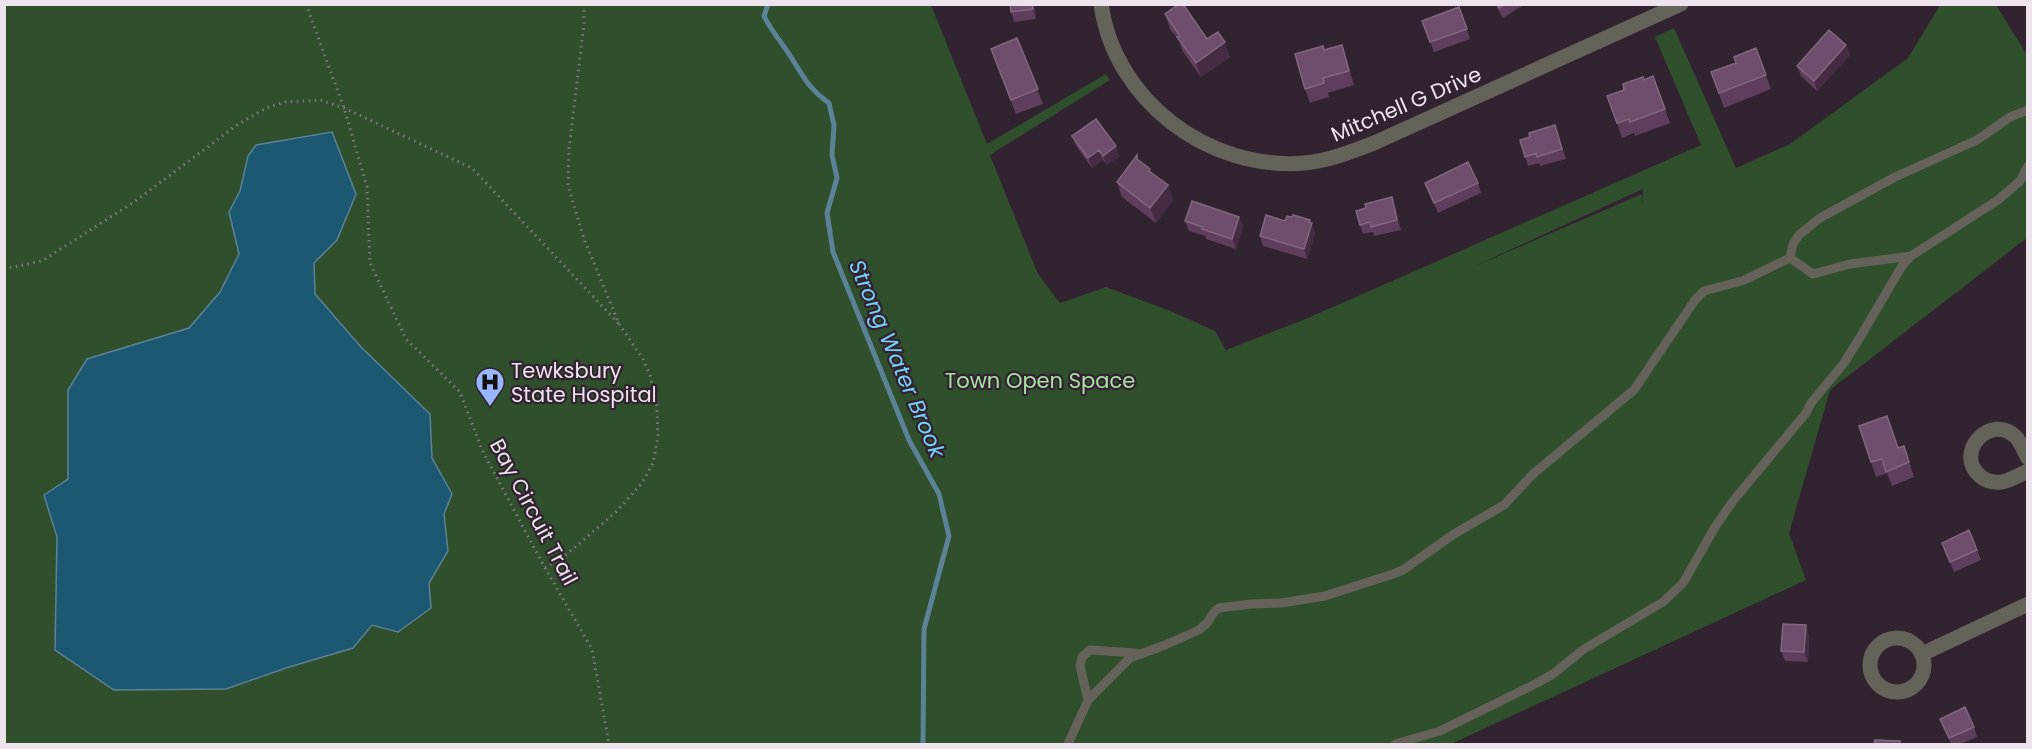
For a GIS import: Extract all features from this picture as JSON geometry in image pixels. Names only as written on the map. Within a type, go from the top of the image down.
[{"type":"street","name":"Mitchell G Drive","points":[[1101,4],[1112,46],[1125,72],[1142,96],[1163,118],[1200,142],[1225,152],[1252,160],[1293,164],[1336,157],[1374,143],[1681,4]]},
{"type":"street","points":[[2028,458],[2015,436],[1999,429],[1982,434],[1975,440],[1970,458],[1977,473],[1991,482],[2008,480],[2028,471]]},
{"type":"street","points":[[1922,654],[2028,604]]},
{"type":"lane","points":[[1790,258],[1793,244],[1799,235],[1820,218],[1895,177],[1977,140],[2001,123],[2028,110]]},
{"type":"lane","points":[[1395,744],[1440,731],[1537,683],[1553,674],[1584,649],[1639,618],[1673,594],[1683,583],[1728,507],[1806,414],[1811,403],[1844,363],[1902,266],[1911,256],[1998,200],[2020,181],[2028,166]]},
{"type":"lane","points":[[1790,258],[1813,274],[1850,264],[1911,256]]},
{"type":"lane","points":[[1068,744],[1088,700],[1130,658],[1199,630],[1220,608],[1281,603],[1326,596],[1403,570],[1454,534],[1504,505],[1533,474],[1634,390],[1700,294],[1742,281],[1790,258]]},
{"type":"lane","points":[[1088,700],[1080,666],[1085,652],[1095,650],[1139,653]]},
{"type":"path","name":"Bay Circuit Trail","points":[[306,4],[344,108],[367,187],[370,262],[406,339],[460,392],[483,450],[545,568],[592,649],[609,744]]},
{"type":"path","points":[[584,4],[585,23],[569,149],[568,185],[584,239],[619,324]]},
{"type":"path","points":[[4,269],[42,261],[134,202],[237,125],[267,108],[285,102],[320,100],[344,108],[472,168],[619,324],[643,359],[654,391],[658,422],[653,463],[642,483],[616,512],[567,554],[545,568]]},
{"type":"green space","name":"Tewksbury State Hospital","points":[[4,5],[931,5],[987,144],[1106,74],[1110,80],[990,155],[1038,274],[1060,303],[1106,287],[1173,312],[1215,331],[1226,350],[1308,318],[1701,145],[1655,37],[1674,28],[1736,168],[1790,144],[1908,58],[1940,5],[1996,5],[2027,55],[2027,238],[1830,390],[1789,533],[1806,580],[1451,744],[5,744]],"holes":[[[1643,189],[1642,208],[1642,194],[1468,269]]]},
{"type":"water","points":[[332,132],[356,194],[337,240],[314,263],[315,294],[361,347],[430,414],[432,458],[452,494],[444,514],[448,551],[429,583],[431,608],[398,632],[372,625],[353,648],[226,689],[114,690],[55,650],[57,537],[44,495],[68,479],[68,390],[87,359],[189,328],[220,292],[239,254],[229,212],[240,191],[248,156],[256,145]]},
{"type":"building","points":[[1010,4],[1032,4],[1033,9],[1011,12]]},
{"type":"building","points":[[1179,4],[1183,4],[1207,39],[1218,32],[1225,42],[1196,63],[1177,37],[1180,36],[1165,14]]},
{"type":"building","points":[[1459,7],[1467,29],[1430,42],[1422,21]]},
{"type":"building","points":[[1829,30],[1846,45],[1814,81],[1797,66]]},
{"type":"building","points":[[1017,38],[1038,89],[1011,100],[991,49]]},
{"type":"building","points":[[1342,45],[1349,71],[1323,78],[1324,83],[1305,89],[1295,54],[1323,46],[1324,50]]},
{"type":"building","points":[[1756,48],[1766,75],[1719,93],[1711,72],[1736,63],[1734,57]]},
{"type":"building","points":[[1653,76],[1665,109],[1630,122],[1629,119],[1617,123],[1607,96],[1624,90],[1623,84]]},
{"type":"building","points":[[1096,119],[1116,146],[1103,156],[1099,150],[1088,158],[1072,136]]},
{"type":"building","points":[[1555,125],[1562,149],[1537,157],[1536,153],[1525,157],[1520,140],[1530,137],[1529,133]]},
{"type":"building","points":[[1137,155],[1137,159],[1150,169],[1149,171],[1168,185],[1150,208],[1117,182]]},
{"type":"building","points":[[1468,162],[1478,183],[1434,203],[1425,183]]},
{"type":"building","points":[[1392,197],[1397,220],[1371,227],[1370,222],[1360,225],[1356,211],[1366,208],[1365,204]]},
{"type":"building","points":[[1192,201],[1239,217],[1232,239],[1185,221]]},
{"type":"building","points":[[1266,215],[1285,221],[1287,216],[1292,217],[1293,215],[1310,220],[1309,222],[1312,223],[1304,249],[1260,236]]},
{"type":"building","points":[[1887,416],[1898,448],[1904,446],[1909,462],[1886,472],[1882,459],[1871,462],[1859,426]]},
{"type":"building","points":[[1969,530],[1977,550],[1950,562],[1942,543]]},
{"type":"building","points":[[1783,624],[1806,625],[1804,652],[1781,651]]},
{"type":"building","points":[[1965,707],[1974,727],[1949,738],[1940,719]]},
{"type":"building","points":[[1875,740],[1900,741],[1900,744],[1874,744]]},
{"type":"waterway","name":"Strong Water Brook","points":[[768,4],[764,16],[769,25],[809,84],[829,103],[834,125],[832,155],[837,178],[827,213],[833,252],[909,440],[939,494],[949,536],[924,629],[923,744]]},
{"type":"place","name":"Tewksbury State Hospital","points":[[490,408]]},
{"type":"park label","name":"Town Open Space","points":[[1040,380]]}]
